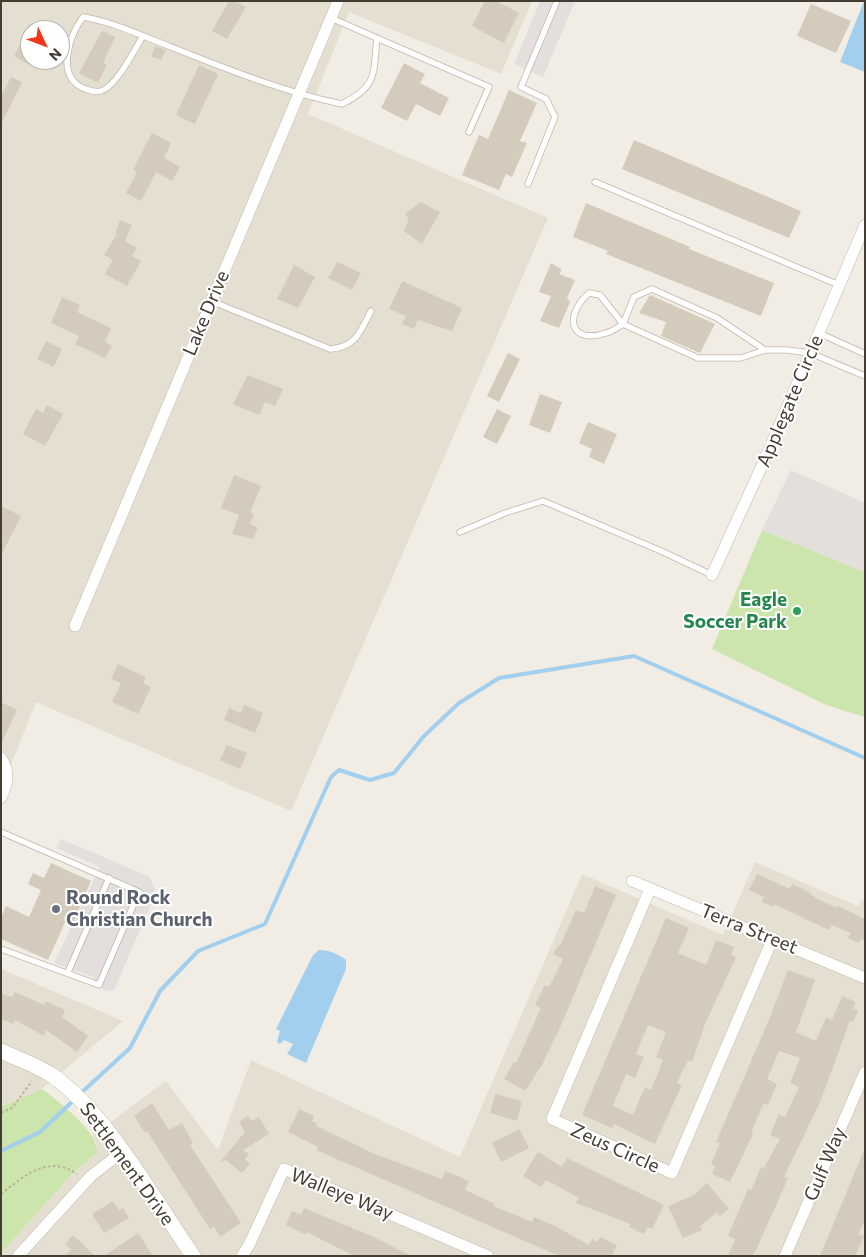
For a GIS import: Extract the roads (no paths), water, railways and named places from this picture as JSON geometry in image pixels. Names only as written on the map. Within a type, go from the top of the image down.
[{"type":"street","name":"Lake Drive","points":[[74,626],[338,1]]},
{"type":"street","name":"Applegate Circle","points":[[712,575],[731,537],[865,225]]},
{"type":"street","points":[[1,758],[8,768],[7,786],[1,798]]},
{"type":"street","name":"Terra Street","points":[[632,880],[865,978]]},
{"type":"street","name":"Zeus Circle","points":[[650,889],[552,1119],[672,1174],[773,938]]},
{"type":"street","name":"Settlement Drive","points":[[1,1051],[54,1076],[90,1111],[122,1152],[192,1256]]},
{"type":"street","name":"Gulf Way","points":[[785,1256],[865,1072]]},
{"type":"street","points":[[18,1256],[91,1176],[122,1152]]},
{"type":"street","name":"Walleye Way","points":[[242,1256],[249,1245],[284,1169],[488,1256]]},
{"type":"lane","points":[[528,184],[555,117],[546,99],[521,87],[557,1]]},
{"type":"lane","points":[[143,36],[113,83],[101,91],[92,92],[77,85],[69,74],[66,56],[76,26],[83,17],[102,20],[241,74],[299,94],[342,104],[362,94],[372,77],[377,38]]},
{"type":"lane","points":[[331,18],[489,87],[469,132]]},
{"type":"lane","points":[[595,182],[839,285]]},
{"type":"lane","points":[[765,350],[717,318],[652,289],[634,297],[624,324],[606,333],[588,335],[579,332],[574,325],[572,316],[578,302],[589,292],[600,295],[624,324],[698,358],[716,360],[741,358],[765,350],[810,353],[865,376]]},
{"type":"lane","points":[[211,301],[330,349],[344,348],[357,338],[371,311]]},
{"type":"lane","points":[[819,333],[865,354]]},
{"type":"lane","points":[[460,532],[505,513],[542,501],[661,551],[712,575]]},
{"type":"lane","points":[[1,832],[139,892],[99,985],[68,972],[1,949]]},
{"type":"lane","points":[[68,972],[108,878]]},
{"type":"water","points":[[865,1],[865,72],[840,62]]},
{"type":"water","points":[[319,950],[337,954],[346,960],[346,969],[306,1063],[287,1054],[293,1044],[284,1040],[280,1044],[277,1042],[280,1031],[276,1029],[313,955]]},
{"type":"waterway","points":[[80,1094],[130,1048],[160,991],[198,951],[265,924],[331,777],[339,770],[370,780],[394,773],[424,736],[459,703],[499,678],[634,656],[865,758]]},
{"type":"waterway","points":[[1,1151],[40,1132],[75,1099]]},
{"type":"place","name":"Eagle Soccer Park","points":[[797,611]]},
{"type":"place","name":"Round Rock Christian Church","points":[[56,909]]}]
